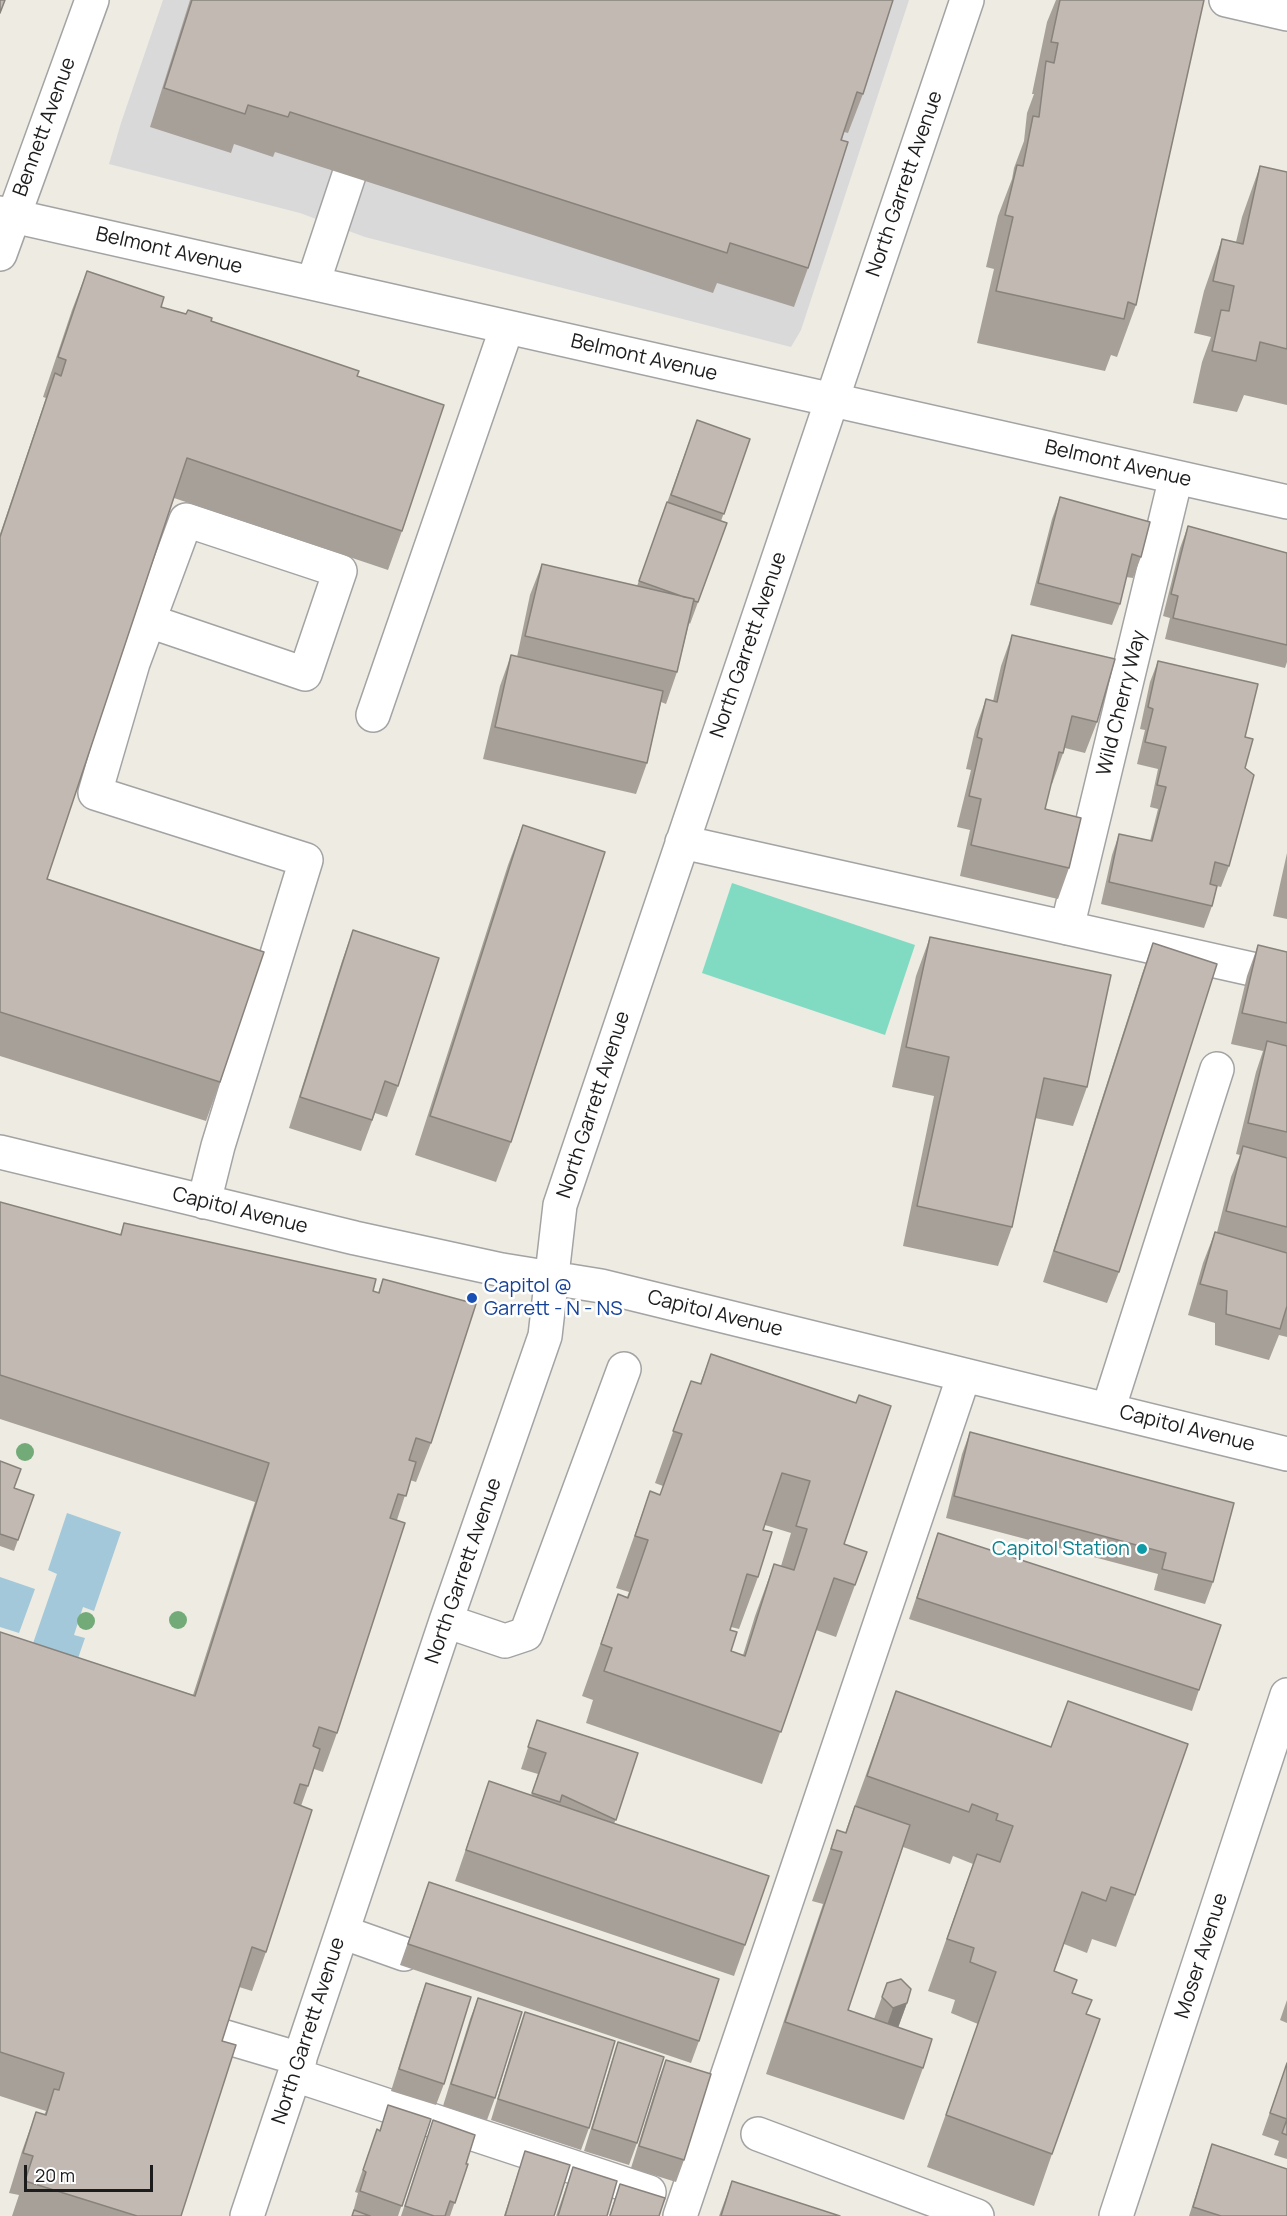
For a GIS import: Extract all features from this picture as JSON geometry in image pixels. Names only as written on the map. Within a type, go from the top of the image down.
[{"type":"street","name":"Bennett Avenue","points":[[0,254],[6,214],[92,0]]},
{"type":"street","name":"North Garrett Avenue","points":[[247,2216],[446,1621],[545,1336],[560,1205],[967,0]]},
{"type":"street","points":[[1226,0],[1287,14]]},
{"type":"street","points":[[313,283],[349,176]]},
{"type":"street","name":"Belmont Avenue","points":[[6,214],[1287,502]]},
{"type":"street","points":[[372,715],[507,327]]},
{"type":"street","name":"Wild Cherry Way","points":[[1067,928],[1176,477]]},
{"type":"street","points":[[149,621],[305,675],[340,571],[186,520],[133,663],[95,794],[306,860],[218,1146],[204,1202]]},
{"type":"street","points":[[682,842],[1287,977]]},
{"type":"street","points":[[1108,1410],[1216,1069]]},
{"type":"street","name":"Capitol Avenue","points":[[0,1152],[479,1266],[601,1287],[1287,1454]]},
{"type":"street","points":[[446,1621],[505,1641],[526,1634],[624,1369]]},
{"type":"street","points":[[680,2216],[964,1375]]},
{"type":"street","name":"Moser Avenue","points":[[1116,2216],[1287,1695]]},
{"type":"street","points":[[342,1932],[404,1954]]},
{"type":"street","points":[[222,2036],[297,2067],[649,2192]]},
{"type":"street","points":[[758,2134],[977,2216]]},
{"type":"shaded area","points":[[163,0],[909,0],[801,330],[791,347],[365,237],[300,213],[109,164]]},
{"type":"green space","points":[[732,883],[915,945],[885,1035],[702,973]]},
{"type":"water","points":[[67,1513],[121,1532],[94,1611],[83,1607],[74,1635],[85,1638],[75,1667],[30,1652],[57,1574],[48,1570]]},
{"type":"water","points":[[0,1577],[35,1589],[19,1633],[0,1627]]},
{"type":"building","points":[[0,0],[5,0],[0,13]]},
{"type":"building","points":[[192,0],[893,0],[863,94],[857,92],[841,140],[848,142],[808,268],[730,243],[727,253],[290,112],[288,117],[248,105],[245,114],[164,88]]},
{"type":"building","points":[[1060,0],[1204,0],[1136,305],[1128,302],[1124,319],[996,291],[1013,217],[1005,215],[1017,165],[1023,166],[1033,116],[1039,117],[1046,61],[1054,63],[1058,43],[1051,42]]},
{"type":"building","points":[[1260,166],[1287,172],[1287,349],[1260,342],[1256,361],[1212,351],[1221,310],[1229,311],[1234,286],[1213,281],[1222,239],[1243,244]]},
{"type":"building","points":[[87,271],[164,297],[161,307],[186,314],[188,310],[212,318],[211,321],[359,371],[357,376],[444,405],[402,531],[187,458],[47,879],[264,952],[220,1082],[0,1012],[0,537],[55,373],[61,376],[66,360],[58,357]]},
{"type":"building","points":[[697,420],[750,439],[724,514],[671,495]]},
{"type":"building","points":[[1060,497],[1150,522],[1141,557],[1132,554],[1120,604],[1038,583]]},
{"type":"building","points":[[667,502],[727,523],[698,602],[639,581]]},
{"type":"building","points":[[1188,526],[1287,553],[1287,645],[1173,618],[1178,596],[1171,594]]},
{"type":"building","points":[[542,564],[694,599],[677,672],[525,636]]},
{"type":"building","points":[[1012,635],[1115,659],[1097,722],[1072,716],[1063,753],[1059,752],[1045,809],[1081,818],[1069,868],[971,845],[981,799],[969,796],[982,739],[977,737],[986,699],[997,702]]},
{"type":"building","points":[[511,655],[663,691],[647,763],[495,727]]},
{"type":"building","points":[[1158,661],[1258,684],[1245,737],[1253,739],[1245,768],[1254,775],[1229,866],[1215,862],[1210,884],[1217,886],[1212,906],[1109,882],[1119,834],[1152,841],[1166,787],[1157,785],[1166,747],[1145,742],[1153,709],[1148,707]]},
{"type":"building","points":[[523,825],[605,852],[511,1142],[430,1116]]},
{"type":"building","points":[[353,930],[439,958],[398,1086],[385,1081],[372,1120],[300,1097]]},
{"type":"building","points":[[930,937],[1111,975],[1087,1087],[1044,1078],[1012,1227],[917,1206],[949,1057],[906,1047]]},
{"type":"building","points":[[1153,943],[1217,964],[1119,1272],[1054,1251]]},
{"type":"building","points":[[1258,945],[1287,952],[1287,1023],[1242,1013]]},
{"type":"building","points":[[1267,1041],[1287,1046],[1287,1132],[1248,1123]]},
{"type":"building","points":[[1243,1146],[1287,1158],[1287,1227],[1226,1211]]},
{"type":"building","points":[[0,1202],[121,1235],[124,1223],[376,1279],[373,1291],[379,1293],[383,1279],[476,1304],[431,1443],[416,1438],[409,1460],[416,1462],[406,1496],[398,1494],[390,1518],[405,1523],[337,1733],[319,1727],[313,1746],[320,1749],[308,1786],[300,1784],[294,1803],[312,1810],[266,1952],[252,1947],[222,2041],[236,2045],[181,2216],[137,2216],[25,2181],[33,2156],[23,2153],[36,2112],[46,2115],[54,2089],[59,2090],[64,2073],[0,2052],[0,1632],[195,1696],[269,1463],[0,1375]]},
{"type":"building","points":[[1215,1232],[1287,1253],[1287,1306],[1280,1329],[1226,1314],[1227,1291],[1200,1284]]},
{"type":"building","points":[[711,1354],[856,1403],[859,1395],[891,1406],[844,1544],[867,1552],[855,1585],[834,1578],[781,1732],[604,1671],[612,1648],[601,1644],[618,1594],[628,1598],[648,1540],[635,1536],[650,1491],[660,1495],[682,1434],[673,1431],[691,1381],[701,1384]],"holes":[[[782,1473],[810,1481],[796,1526],[807,1529],[794,1570],[774,1564],[745,1656],[731,1651],[737,1632],[730,1630],[747,1574],[758,1577],[772,1532],[763,1530]]]},
{"type":"building","name":"Capitol Station","points":[[970,1432],[1234,1503],[1213,1582],[1162,1569],[1166,1553],[954,1496]]},
{"type":"building","points":[[0,1461],[21,1469],[14,1488],[34,1495],[18,1540],[0,1534]]},
{"type":"building","points":[[938,1533],[1221,1625],[1199,1690],[917,1598]]},
{"type":"building","points":[[896,1691],[1051,1747],[1068,1701],[1188,1744],[1135,1895],[1111,1887],[1106,1901],[1082,1892],[1054,1971],[1077,1980],[1072,1993],[1092,2000],[1086,2014],[1100,2019],[1052,2154],[946,2115],[996,1972],[970,1962],[974,1948],[947,1939],[977,1854],[1000,1862],[1013,1826],[996,1820],[998,1814],[972,1804],[969,1812],[867,1776]]},
{"type":"building","points":[[537,1720],[638,1753],[616,1820],[562,1795],[560,1802],[532,1793],[546,1753],[528,1747]]},
{"type":"building","points":[[489,1781],[769,1876],[745,1945],[466,1850]]},
{"type":"building","points":[[855,1806],[910,1825],[848,2010],[932,2039],[923,2068],[785,2022],[842,1852],[831,1849],[837,1830],[846,1833]]},
{"type":"building","points":[[429,1882],[719,1979],[699,2041],[408,1944]]},
{"type":"building","points":[[901,1979],[911,1989],[907,2003],[893,2008],[882,1997],[887,1983]]},
{"type":"building","points":[[426,1983],[471,1997],[444,2084],[399,2069]]},
{"type":"building","points":[[478,1998],[522,2012],[495,2098],[451,2084]]},
{"type":"building","points":[[525,2012],[615,2041],[589,2128],[498,2099]]},
{"type":"building","points":[[618,2042],[664,2057],[637,2143],[592,2129]]},
{"type":"building","points":[[666,2060],[711,2074],[684,2160],[639,2146]]},
{"type":"building","points":[[1287,2063],[1287,2119],[1270,2113]]},
{"type":"building","points":[[388,2105],[431,2119],[402,2206],[360,2191],[366,2172],[363,2170],[377,2129],[380,2131]]},
{"type":"building","points":[[1287,2119],[1287,2135],[1282,2133]]},
{"type":"building","points":[[433,2120],[475,2135],[455,2203],[450,2201],[445,2216],[434,2216],[405,2206]]},
{"type":"building","points":[[1212,2144],[1287,2169],[1287,2216],[1221,2216],[1193,2207]]},
{"type":"building","points":[[525,2151],[570,2165],[554,2216],[505,2216]]},
{"type":"building","points":[[573,2167],[617,2181],[607,2216],[558,2216]]},
{"type":"building","points":[[732,2181],[840,2216],[721,2216]]},
{"type":"building","points":[[620,2184],[665,2198],[659,2216],[610,2216]]},
{"type":"building","points":[[354,2210],[370,2216],[352,2216]]},
{"type":"place","name":"Capitol @ Garrett - N - NS","points":[[472,1298]]},
{"type":"place","name":"Capitol Station","points":[[1142,1549]]}]
